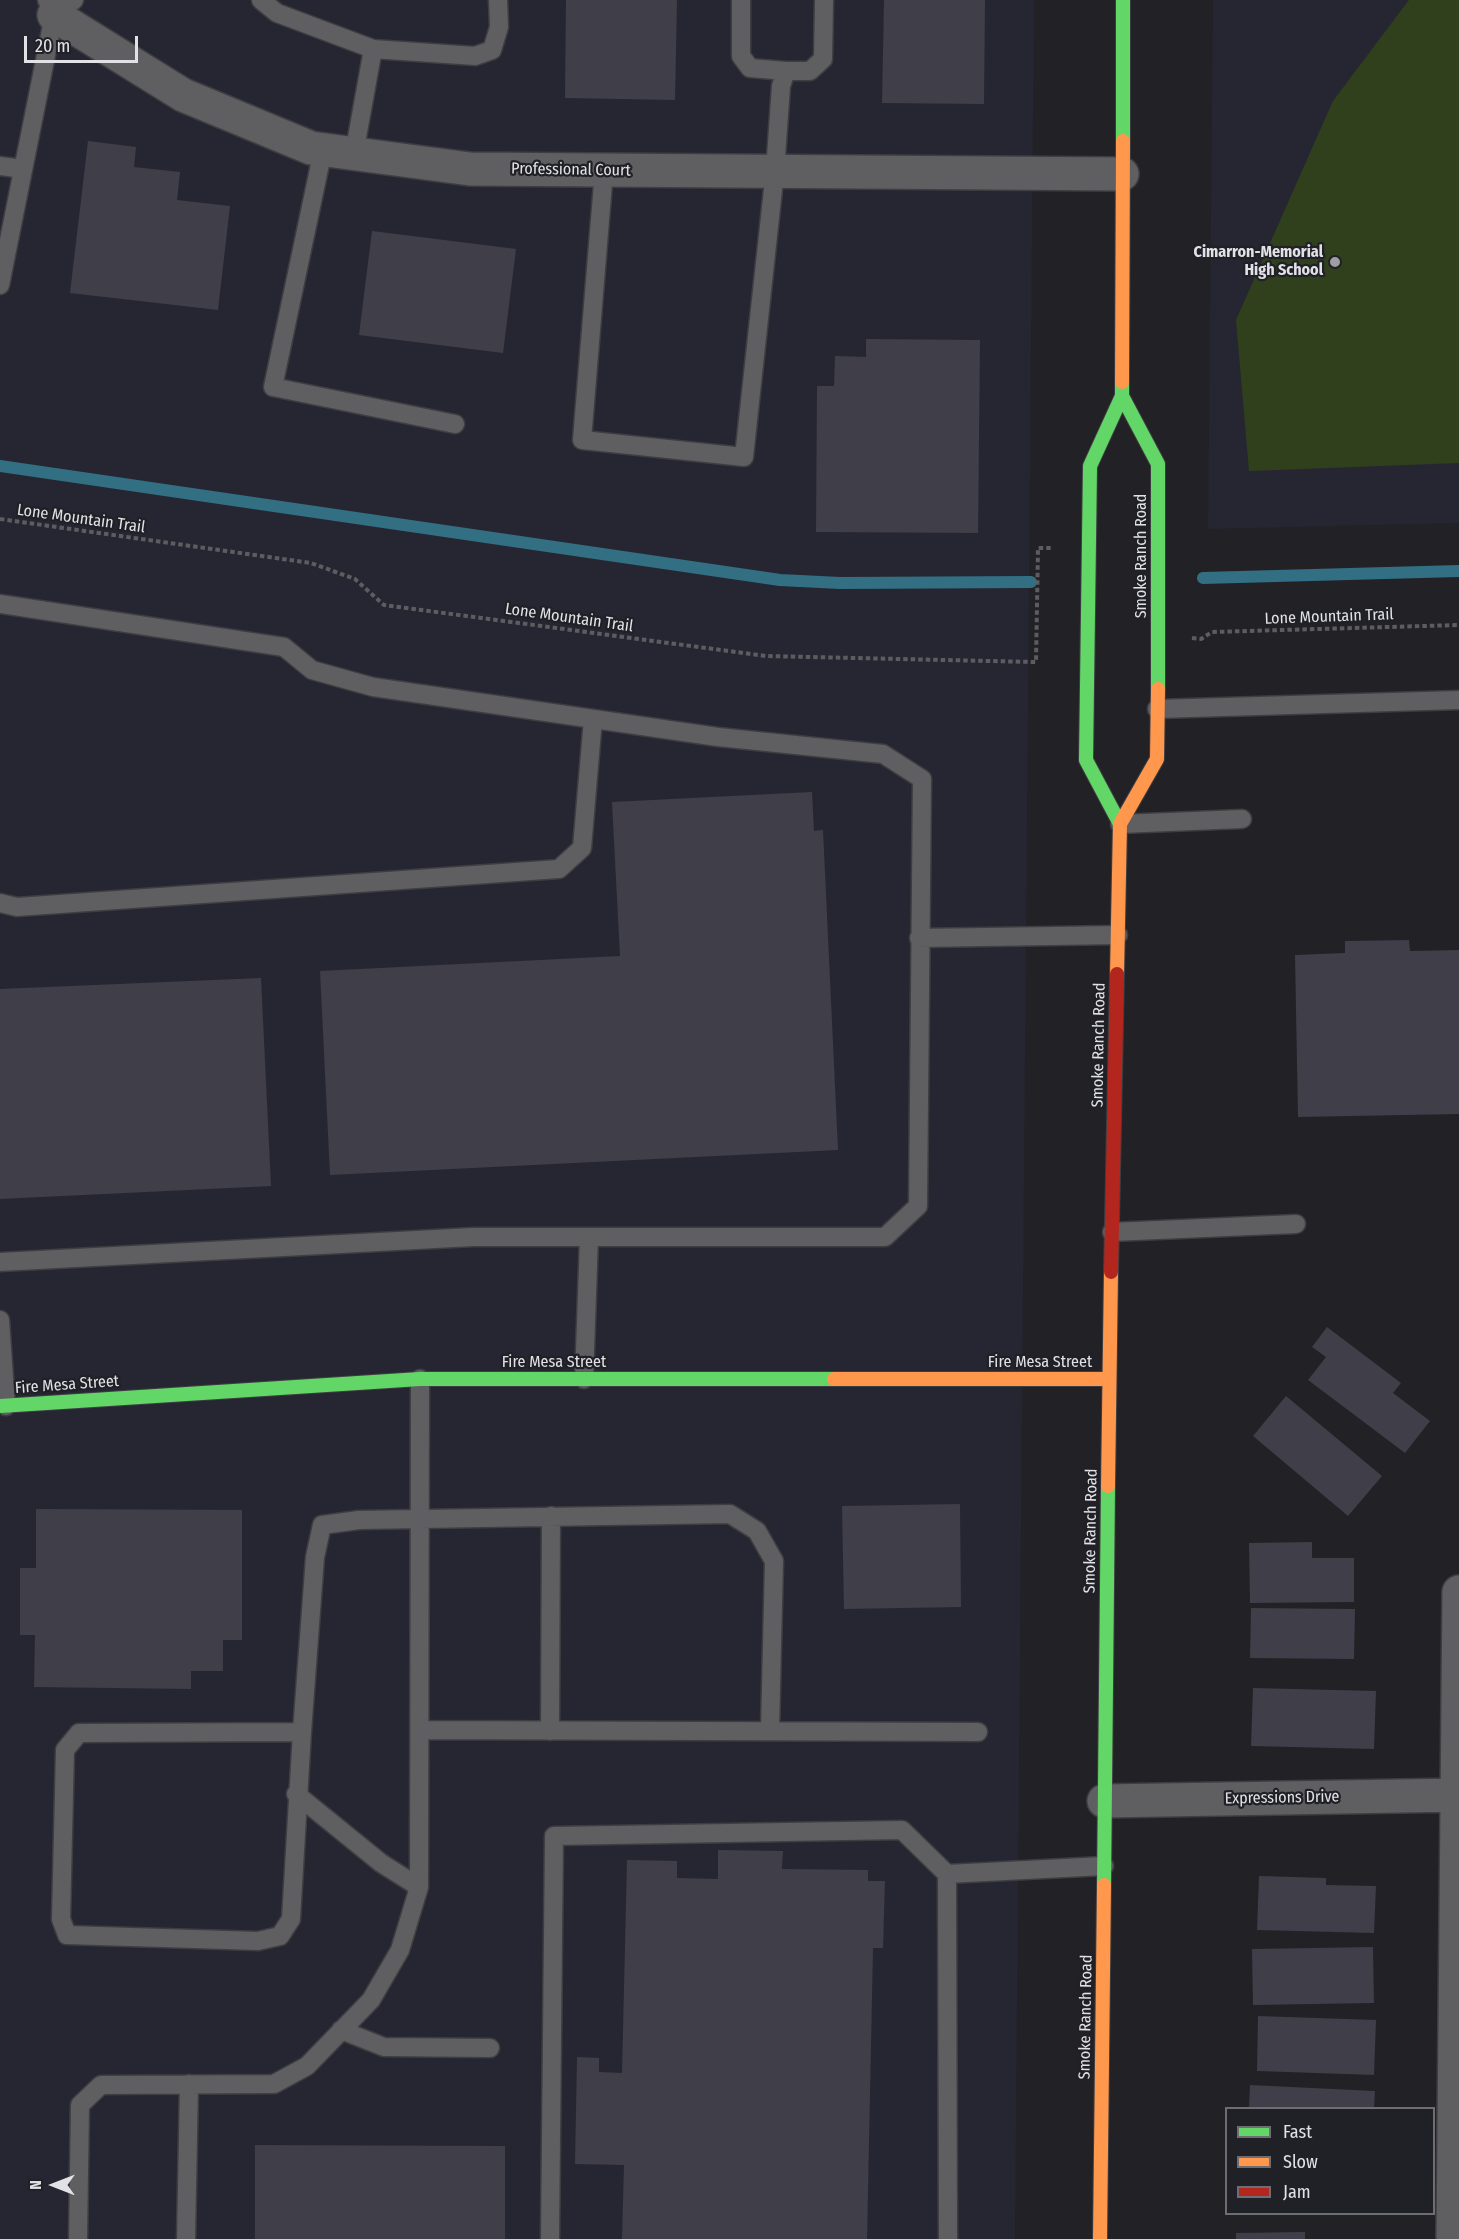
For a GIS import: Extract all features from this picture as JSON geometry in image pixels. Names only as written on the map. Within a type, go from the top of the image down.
[{"type":"main road","name":"Smoke Ranch Road","points":[[1120,824],[1086,760],[1090,466],[1122,396],[1124,0]]},
{"type":"main road","name":"Smoke Ranch Road","points":[[1100,2239],[1109,1379],[1120,824],[1157,759],[1158,464],[1122,396]]},
{"type":"main road","name":"Fire Mesa Street","points":[[3,1406],[420,1379],[1109,1379]]},
{"type":"street","name":"Professional Court","points":[[58,5],[183,95],[311,148],[470,169],[1122,174]]},
{"type":"street","points":[[1453,2236],[1459,1592]]},
{"type":"street","name":"Expressions Drive","points":[[1104,1801],[1457,1795]]},
{"type":"lane","points":[[261,0],[277,13],[373,49],[475,56],[492,50],[499,27],[498,0]]},
{"type":"lane","points":[[741,0],[741,56],[750,68],[786,71],[810,71],[823,59],[824,0]]},
{"type":"lane","points":[[0,285],[58,5]]},
{"type":"lane","points":[[373,49],[339,152],[273,387],[455,424]]},
{"type":"lane","points":[[604,171],[582,440],[744,457],[775,171],[781,86],[786,71]]},
{"type":"lane","points":[[0,166],[23,169]]},
{"type":"lane","points":[[0,604],[284,647],[312,670],[373,687],[718,737],[883,754],[922,779],[918,1206],[885,1237],[473,1237],[0,1263]]},
{"type":"lane","points":[[1157,709],[1459,700]]},
{"type":"lane","points":[[0,903],[16,907],[559,869],[582,848],[593,719]]},
{"type":"lane","points":[[1120,824],[1242,819]]},
{"type":"lane","points":[[920,938],[1118,934]]},
{"type":"lane","points":[[1112,1232],[1296,1224]]},
{"type":"lane","points":[[584,1379],[589,1237]]},
{"type":"lane","points":[[0,1320],[3,1406]]},
{"type":"lane","points":[[78,2239],[80,2105],[101,2085],[274,2084],[307,2066],[371,2000],[400,1950],[419,1887],[420,1379]]},
{"type":"lane","points":[[302,1732],[79,1733],[65,1750],[62,1919],[67,1935],[258,1941],[280,1936],[291,1919],[296,1794],[302,1732],[315,1557],[322,1525],[360,1520],[730,1514],[758,1531],[774,1561],[770,1731]]},
{"type":"lane","points":[[550,1731],[551,1516]]},
{"type":"lane","points":[[420,1730],[978,1732]]},
{"type":"lane","points":[[296,1794],[381,1863],[419,1887]]},
{"type":"lane","points":[[550,2239],[554,1836],[902,1830],[947,1874],[948,2239]]},
{"type":"lane","points":[[947,1874],[1104,1866]]},
{"type":"lane","points":[[341,2030],[384,2047],[490,2048]]},
{"type":"lane","points":[[186,2239],[189,2084]]},
{"type":"path","name":"Lone Mountain Trail","points":[[0,519],[311,563],[355,579],[384,605],[766,656],[1036,662],[1038,548]]},
{"type":"path","name":"Lone Mountain Trail","points":[[1201,639],[1212,632],[1459,625]]},
{"type":"shaded area","points":[[0,0],[1034,0],[1015,2239],[0,2239]]},
{"type":"shaded area","name":"Cimarron-Memorial High School","points":[[1213,0],[1459,0],[1459,523],[1208,529]]},
{"type":"green space","name":"Cimarron-Memorial High School","points":[[1409,0],[1459,0],[1459,463],[1249,471],[1236,320],[1333,101]]},
{"type":"building","points":[[566,0],[677,0],[675,100],[565,98]]},
{"type":"building","points":[[884,0],[985,0],[984,104],[882,103]]},
{"type":"building","points":[[88,141],[136,147],[134,167],[180,172],[177,200],[230,206],[218,310],[70,293]]},
{"type":"building","points":[[372,231],[516,249],[503,353],[359,335]]},
{"type":"building","points":[[866,339],[980,340],[978,533],[816,532],[817,386],[834,386],[835,356],[866,357]]},
{"type":"building","points":[[812,792],[814,831],[823,830],[838,1150],[330,1175],[320,971],[620,956],[612,802]]},
{"type":"building","points":[[1409,940],[1410,951],[1459,950],[1459,1114],[1298,1117],[1295,955],[1345,953],[1345,941]]},
{"type":"building","points":[[261,978],[271,1186],[0,1199],[0,989]]},
{"type":"building","points":[[1327,1327],[1401,1383],[1393,1393],[1430,1421],[1405,1453],[1308,1380],[1326,1357],[1312,1347]]},
{"type":"building","points":[[1286,1396],[1382,1476],[1348,1516],[1253,1436]]},
{"type":"building","points":[[960,1504],[961,1607],[844,1609],[842,1506]]},
{"type":"building","points":[[36,1509],[242,1510],[242,1640],[223,1640],[223,1671],[191,1671],[191,1689],[34,1687],[35,1635],[20,1635],[20,1568],[36,1568]]},
{"type":"building","points":[[1312,1542],[1312,1558],[1354,1558],[1354,1602],[1250,1603],[1249,1543]]},
{"type":"building","points":[[1251,1608],[1355,1609],[1354,1659],[1250,1658]]},
{"type":"building","points":[[1253,1688],[1376,1691],[1374,1749],[1251,1746]]},
{"type":"building","points":[[718,1850],[783,1851],[782,1869],[868,1870],[868,1881],[885,1881],[883,1948],[873,1948],[867,2239],[622,2239],[624,2165],[575,2164],[577,2057],[599,2058],[599,2072],[622,2073],[627,1860],[677,1861],[677,1878],[718,1879]]},
{"type":"building","points":[[1259,1876],[1326,1878],[1326,1885],[1376,1886],[1374,1933],[1257,1930]]},
{"type":"building","points":[[1373,1947],[1374,2003],[1253,2005],[1252,1949]]},
{"type":"building","points":[[1258,2016],[1376,2020],[1374,2075],[1257,2071]]},
{"type":"building","points":[[1250,2085],[1375,2091],[1374,2107],[1249,2107]]},
{"type":"building","points":[[255,2145],[505,2146],[505,2239],[255,2239]]},
{"type":"building","points":[[1305,2232],[1305,2239],[1236,2239],[1236,2233]]},
{"type":"waterway","points":[[0,466],[780,580],[840,583],[1031,582]]},
{"type":"waterway","points":[[1203,578],[1459,571]]},
{"type":"traffic: fast","points":[[1123,0],[1123,141]]},
{"type":"traffic: fast","points":[[1120,824],[1086,760],[1090,466],[1122,396],[1122,382]]},
{"type":"traffic: fast","points":[[1122,396],[1158,464],[1158,689]]},
{"type":"traffic: fast","points":[[0,1406],[420,1379],[834,1379]]},
{"type":"traffic: fast","points":[[1104,1885],[1108,1486]]},
{"type":"traffic: slow","points":[[1122,382],[1123,141]]},
{"type":"traffic: slow","points":[[1117,974],[1120,824],[1157,759],[1158,689]]},
{"type":"traffic: slow","points":[[1108,1486],[1111,1272]]},
{"type":"traffic: slow","points":[[834,1379],[1109,1379]]},
{"type":"traffic: slow","points":[[1100,2239],[1104,1885]]},
{"type":"traffic: jam","points":[[1111,1272],[1117,974]]},
{"type":"place","name":"Cimarron-Memorial High School","points":[[1335,262]]}]
